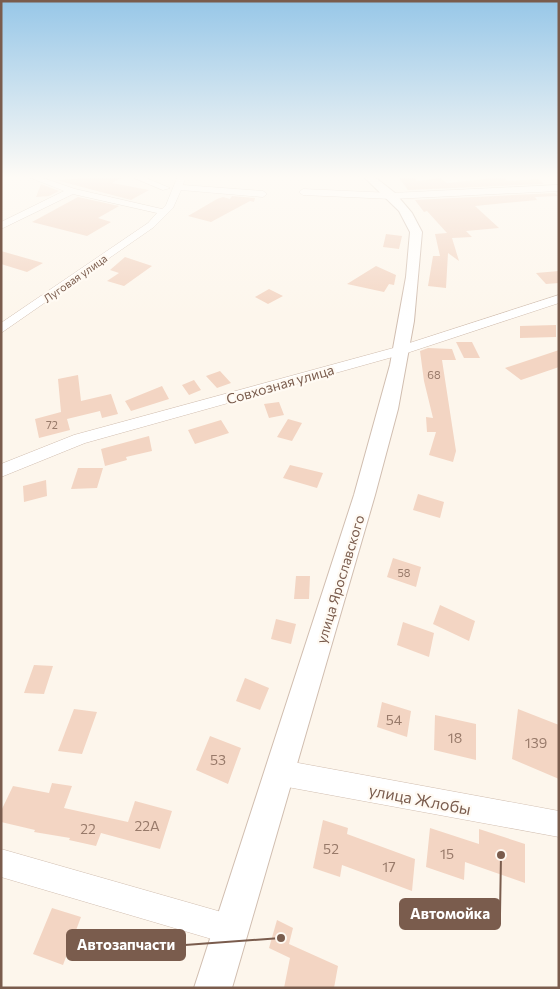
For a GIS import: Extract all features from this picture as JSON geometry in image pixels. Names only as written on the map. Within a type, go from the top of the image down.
[{"type":"street","name":"Луговая улица","points":[[1,329],[152,224]]},
{"type":"street","name":"улица Ярославского","points":[[213,988],[282,773],[382,436],[402,350],[416,232],[413,224]]},
{"type":"street","name":"Совхозная улица","points":[[1,471],[80,439],[402,350],[559,299]]},
{"type":"street","name":"улица Жлобы","points":[[282,773],[559,824]]},
{"type":"street","points":[[1,862],[232,930]]},
{"type":"building","points":[[40,224],[107,224],[87,236]]},
{"type":"building","points":[[439,224],[495,224],[499,228],[466,231],[472,237],[452,238],[459,261],[448,253],[446,288],[428,286],[433,256],[440,256],[435,234],[447,233]]},
{"type":"building","points":[[386,234],[402,236],[399,249],[383,247]]},
{"type":"building","points":[[1,251],[43,263],[27,272],[1,264]]},
{"type":"building","points":[[125,257],[152,266],[124,286],[107,281],[119,273],[110,270]]},
{"type":"building","points":[[376,266],[396,275],[394,285],[389,284],[384,292],[347,284]]},
{"type":"building","points":[[559,271],[559,283],[546,284],[536,273]]},
{"type":"building","points":[[269,289],[283,296],[268,304],[255,297]]},
{"type":"building","points":[[556,325],[556,337],[520,338],[520,326]]},
{"type":"building","points":[[456,342],[472,342],[480,358],[464,358]]},
{"type":"building","points":[[428,348],[452,349],[456,360],[442,360],[456,451],[453,462],[429,455],[436,432],[427,432],[426,417],[433,418],[424,381],[420,351]]},
{"type":"building","points":[[559,350],[559,367],[521,380],[505,368]]},
{"type":"building","points":[[220,371],[231,383],[217,388],[206,376]]},
{"type":"building","points":[[78,375],[81,401],[111,394],[118,414],[102,418],[100,411],[67,419],[70,430],[39,438],[35,419],[61,412],[58,379]]},
{"type":"building","points":[[194,380],[201,390],[189,395],[182,385]]},
{"type":"building","points":[[162,386],[169,399],[131,411],[125,401]]},
{"type":"building","points":[[279,402],[284,415],[269,418],[264,404]]},
{"type":"building","points":[[288,419],[302,423],[292,441],[277,437]]},
{"type":"building","points":[[221,420],[229,433],[195,444],[188,430]]},
{"type":"building","points":[[149,436],[152,451],[126,457],[127,460],[105,466],[101,449]]},
{"type":"building","points":[[290,465],[323,473],[317,488],[283,478]]},
{"type":"building","points":[[78,468],[103,468],[97,488],[71,489]]},
{"type":"building","points":[[46,480],[47,496],[24,502],[23,486]]},
{"type":"building","points":[[418,494],[444,502],[440,518],[413,510]]},
{"type":"building","points":[[393,558],[421,567],[416,587],[387,577]]},
{"type":"building","points":[[296,576],[310,576],[309,599],[294,599]]},
{"type":"building","points":[[440,605],[475,621],[469,641],[433,624]]},
{"type":"building","points":[[276,619],[296,624],[291,644],[271,639]]},
{"type":"building","points":[[403,622],[434,633],[429,657],[397,645]]},
{"type":"building","points":[[34,665],[53,666],[44,694],[24,693]]},
{"type":"building","points":[[245,678],[269,688],[260,710],[236,701]]},
{"type":"building","points":[[382,702],[411,711],[407,737],[377,727]]},
{"type":"building","points":[[74,709],[97,712],[82,754],[58,751]]},
{"type":"building","points":[[518,709],[559,725],[559,779],[512,759]]},
{"type":"building","points":[[435,715],[476,724],[476,760],[434,750]]},
{"type":"building","points":[[210,736],[241,748],[228,784],[196,770]]},
{"type":"building","points":[[52,783],[72,786],[64,808],[128,822],[135,801],[172,811],[160,849],[101,833],[96,846],[69,840],[70,838],[34,832],[35,830],[1,822],[1,811],[13,786],[49,793]]},
{"type":"building","points":[[323,820],[348,828],[347,834],[415,859],[412,891],[342,865],[340,877],[313,868]]},
{"type":"building","points":[[430,828],[479,844],[479,829],[525,844],[525,883],[465,862],[464,880],[426,867]]},
{"type":"building","points":[[52,908],[81,917],[63,965],[33,954]]},
{"type":"building","points":[[277,920],[293,928],[289,944],[338,966],[334,988],[284,988],[290,958],[269,948]]},
{"type":"place","name":"Автомойка","points":[[501,855]]},
{"type":"place","name":"Автозапчасти","points":[[281,938]]}]
